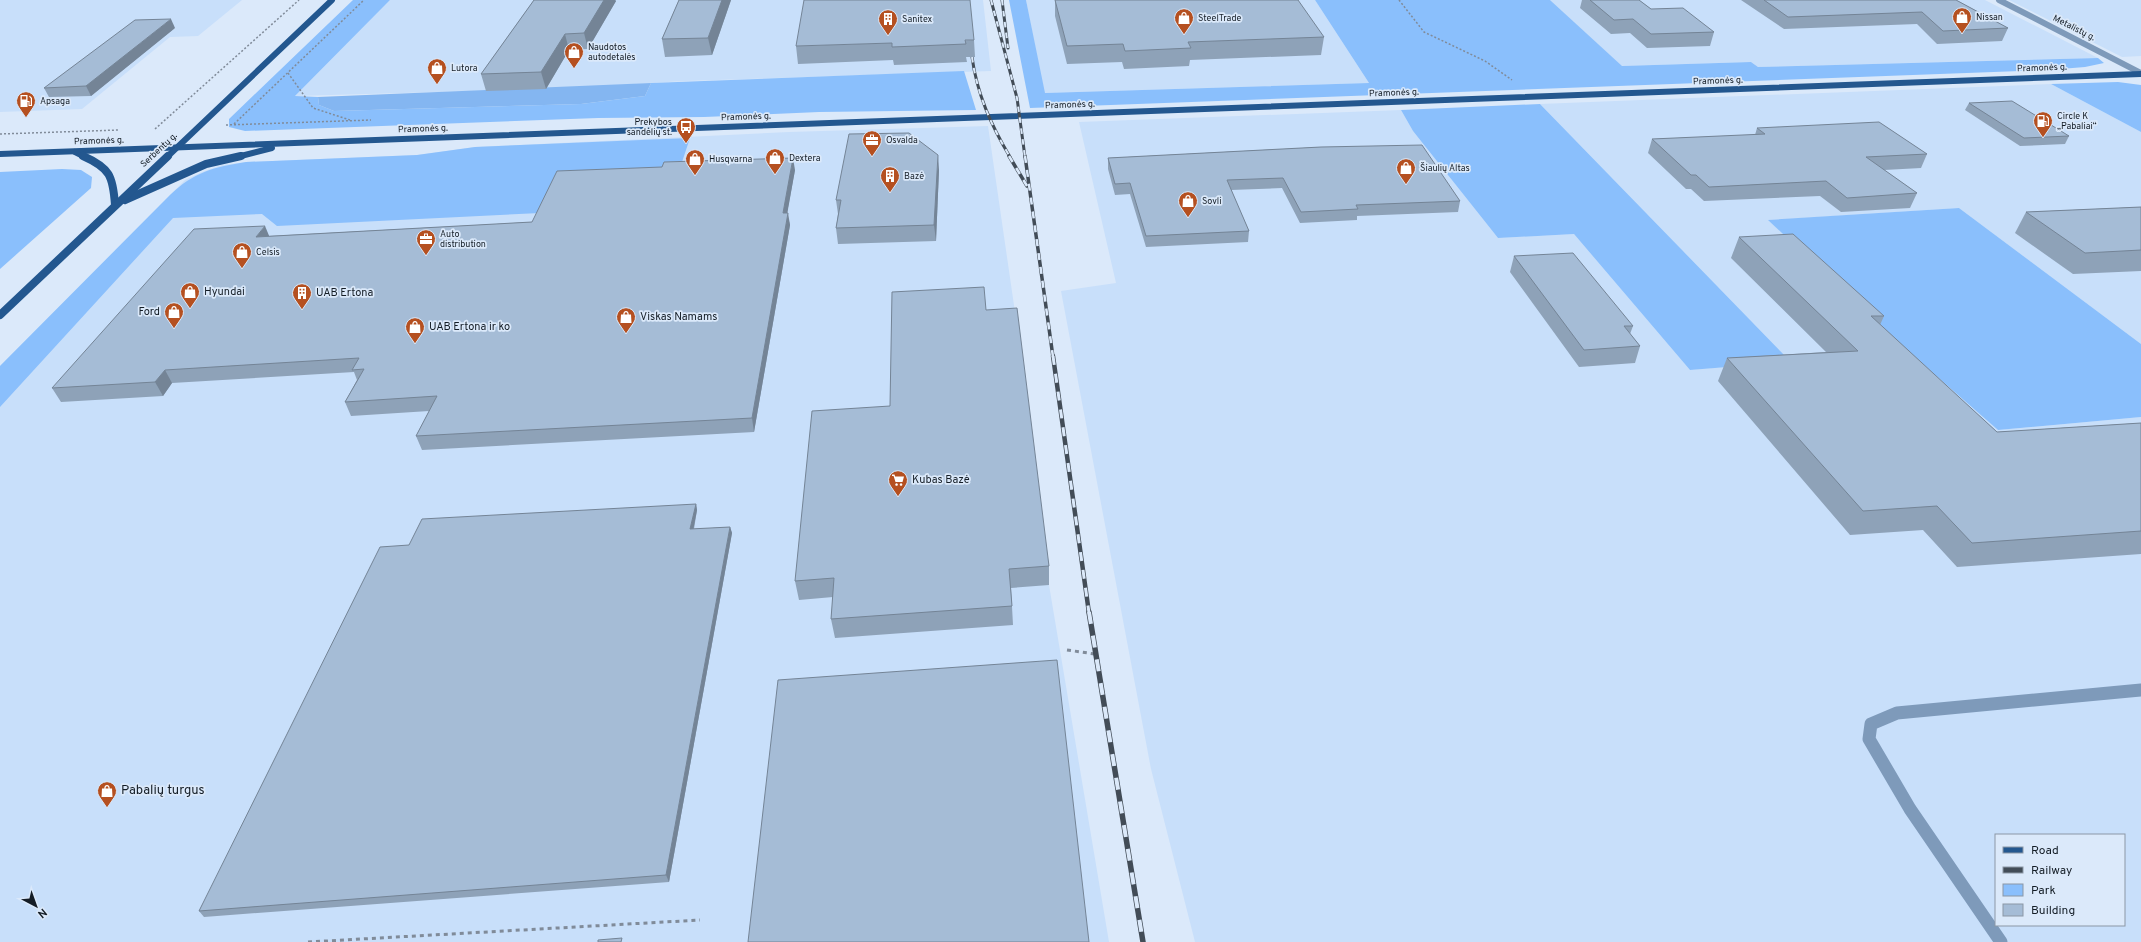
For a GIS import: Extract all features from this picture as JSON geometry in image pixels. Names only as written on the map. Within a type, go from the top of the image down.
[{"type":"main road","name":"Serbentų g.","points":[[0,315],[332,0]]},
{"type":"main road","name":"Pramonės g.","points":[[0,154],[2141,73]]},
{"type":"main road","points":[[74,151],[100,163],[107,170],[114,181],[115,205],[206,164],[297,142]]},
{"type":"street","name":"Metalistų g.","points":[[1998,0],[2141,73]]},
{"type":"street","points":[[2001,942],[1910,809],[1869,739],[1871,724],[1897,713],[2141,690]]},
{"type":"path","points":[[155,129],[299,0]]},
{"type":"path","points":[[234,125],[364,0]]},
{"type":"path","points":[[1399,0],[1424,32],[1484,61],[1513,80],[1524,97]]},
{"type":"path","points":[[288,73],[313,108],[354,121]]},
{"type":"path","points":[[1067,650],[1095,654]]},
{"type":"path","points":[[308,942],[700,920]]},
{"type":"shaded area","points":[[0,0],[242,0],[198,36],[170,37],[82,109],[0,112]]},
{"type":"shaded area","points":[[390,0],[983,0],[991,71],[685,81],[546,89],[295,96]]},
{"type":"shaded area","points":[[1026,0],[1315,0],[1369,83],[1044,93]]},
{"type":"shaded area","points":[[1550,0],[1985,0],[2098,58],[1758,67],[1751,62],[1621,66]]},
{"type":"shaded area","points":[[2009,0],[2141,0],[2141,56],[2122,57]]},
{"type":"shaded area","points":[[651,83],[645,96],[581,104],[334,111],[319,105],[318,97]]},
{"type":"shaded area","points":[[2051,84],[2141,132],[2141,344],[1959,208],[1769,220],[1998,430],[2141,417],[2141,942],[1195,942],[1151,769],[1061,291],[1116,283],[1079,122],[1401,110],[1413,131],[1498,238],[1574,234],[1690,370],[1790,361],[1540,104]]},
{"type":"shaded area","points":[[988,126],[1017,326],[1049,585],[1109,942],[0,942],[0,366],[185,180],[222,165],[246,162],[417,155],[475,147],[789,132]]},
{"type":"green space","points":[[353,0],[390,0],[295,96],[318,97],[319,105],[334,111],[581,104],[645,96],[651,83],[964,71],[976,110],[819,112],[704,117],[598,118],[245,131],[229,127],[229,119]]},
{"type":"green space","points":[[1009,0],[1026,0],[1045,93],[1369,83],[1315,0],[1550,0],[1622,66],[1751,62],[1758,67],[2098,58],[2104,63],[2085,67],[2048,70],[1030,108]]},
{"type":"green space","points":[[2118,82],[2141,85],[2141,132],[2051,84]]},
{"type":"green space","points":[[1540,104],[1791,362],[1690,370],[1574,234],[1498,238],[1413,131],[1401,110]]},
{"type":"green space","points":[[690,138],[680,168],[540,213],[277,226],[262,214],[173,218],[0,407],[0,366],[170,195],[188,181],[205,172],[224,166],[246,162],[417,155],[475,147]]},
{"type":"green space","points":[[62,169],[81,170],[92,177],[91,188],[0,269],[0,172]]},
{"type":"green space","points":[[1959,208],[2141,344],[2141,417],[1998,430],[1909,352],[1768,220]]},
{"type":"building","points":[[534,0],[604,0],[584,33],[565,34],[541,72],[481,74]]},
{"type":"building","points":[[679,0],[722,0],[708,38],[662,39]]},
{"type":"building","name":"Sanitex","points":[[804,0],[970,0],[974,40],[965,40],[966,44],[892,47],[892,43],[796,46]]},
{"type":"building","name":"SteelTrade","points":[[1055,0],[1298,0],[1324,37],[1188,42],[1191,48],[1125,51],[1123,44],[1067,46]]},
{"type":"building","points":[[1590,0],[1639,0],[1651,9],[1683,8],[1714,32],[1651,34],[1633,19],[1614,20]]},
{"type":"building","points":[[1764,0],[1956,0],[2008,28],[1943,31],[1922,12],[1788,17]]},
{"type":"building","points":[[171,19],[86,86],[44,88],[135,20]]},
{"type":"building","points":[[2012,101],[2069,136],[2024,138],[1969,103]]},
{"type":"building","points":[[1879,122],[1927,154],[1866,157],[1917,193],[1847,198],[1826,181],[1709,187],[1696,175],[1691,175],[1652,139],[1765,134],[1757,128]]},
{"type":"building","name":"Bazė","points":[[909,133],[938,155],[934,225],[836,228],[841,200],[836,200],[849,134]]},
{"type":"building","points":[[1422,145],[1460,201],[1356,205],[1358,209],[1301,212],[1283,178],[1227,180],[1249,231],[1146,236],[1130,183],[1115,184],[1108,158],[1321,147]]},
{"type":"building","points":[[793,158],[783,213],[788,213],[752,418],[416,436],[437,396],[345,402],[364,369],[352,370],[359,358],[165,370],[155,382],[52,388],[194,229],[265,226],[256,237],[532,222],[557,171],[662,167],[664,162]]},
{"type":"building","points":[[2141,207],[2141,250],[2085,253],[2026,212]]},
{"type":"building","points":[[1793,234],[1884,316],[1871,316],[1997,432],[2141,423],[2141,531],[1972,543],[1937,506],[1863,511],[1727,358],[1858,351],[1739,237]]},
{"type":"building","points":[[1573,253],[1633,326],[1624,326],[1640,346],[1584,350],[1514,256]]},
{"type":"building","points":[[984,287],[986,310],[1017,308],[1049,566],[1009,569],[1012,606],[831,619],[834,578],[795,581],[812,411],[890,406],[892,292]]},
{"type":"building","points":[[696,504],[690,529],[730,527],[666,875],[199,911],[380,547],[409,545],[422,519]]},
{"type":"building","points":[[1057,660],[1089,942],[748,942],[778,680]]},
{"type":"building","points":[[622,938],[621,942],[598,942],[598,940]]},
{"type":"railway","points":[[991,0],[1017,98],[1025,157]]},
{"type":"railway","points":[[1002,0],[1008,48]]},
{"type":"railway","points":[[972,57],[981,96],[991,121],[1010,157]]},
{"type":"railway","points":[[1009,156],[1027,186]]},
{"type":"railway","points":[[1025,156],[1053,357]]},
{"type":"railway","points":[[1053,356],[1089,613]]},
{"type":"railway","points":[[1089,612],[1143,942]]},
{"type":"place","name":"Nissan","points":[[1962,34]]},
{"type":"place","name":"SteelTrade","points":[[1184,35]]},
{"type":"place","name":"Sanitex","points":[[888,36]]},
{"type":"place","name":"Naudotos autodetalės","points":[[574,69]]},
{"type":"place","name":"Lutora","points":[[437,85]]},
{"type":"place","name":"Apsaga","points":[[26,118]]},
{"type":"place","name":"Circle K „Pabaliai“","points":[[2043,138]]},
{"type":"place","name":"Prekybos sandėlių st.","points":[[686,144]]},
{"type":"place","name":"Osvalda","points":[[872,157]]},
{"type":"place","name":"Dextera","points":[[775,175]]},
{"type":"place","name":"Husqvarna","points":[[695,176]]},
{"type":"place","name":"Šiaulių Altas","points":[[1406,185]]},
{"type":"place","name":"Bazė","points":[[890,193]]},
{"type":"place","name":"Sovli","points":[[1188,218]]},
{"type":"place","name":"Auto distribution","points":[[426,256]]},
{"type":"place","name":"Celsis","points":[[242,269]]},
{"type":"place","name":"Hyundai","points":[[190,309]]},
{"type":"place","name":"UAB Ertona","points":[[302,310]]},
{"type":"place","name":"Ford","points":[[174,329]]},
{"type":"place","name":"Viskas Namams","points":[[626,334]]},
{"type":"place","name":"UAB Ertona ir ko","points":[[415,344]]},
{"type":"place","name":"Kubas Bazė","points":[[898,497]]},
{"type":"place","name":"Pabalių turgus","points":[[107,808]]}]
